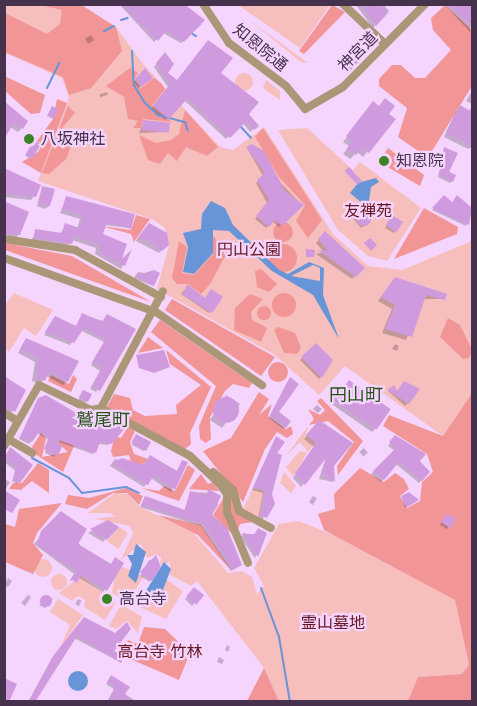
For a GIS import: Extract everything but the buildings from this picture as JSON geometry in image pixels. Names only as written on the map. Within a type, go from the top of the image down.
[{"type":"street","name":"知恩院通","points":[[203,4],[229,43],[286,86],[305,109]]},
{"type":"street","points":[[343,4],[385,44]]},
{"type":"street","name":"神宮道","points":[[305,109],[331,97],[425,4]]},
{"type":"street","points":[[4,239],[75,250],[162,294],[156,312],[101,408]]},
{"type":"street","points":[[4,258],[156,312],[262,385]]},
{"type":"street","points":[[32,453],[6,443],[39,385],[91,410],[101,408],[189,456],[227,494],[227,512],[248,563]]},
{"type":"street","points":[[4,413],[18,421]]},
{"type":"street","points":[[200,468],[229,485],[239,511],[271,528]]},
{"type":"green space","points":[[36,4],[81,5],[116,27],[122,51],[91,88],[69,95],[63,77],[5,52],[5,13],[47,34],[60,24],[62,10]]},
{"type":"green space","name":"円山公園","points":[[5,5],[82,5],[116,27],[143,64],[220,147],[233,150],[264,127],[333,234],[368,266],[402,270],[472,241],[472,393],[443,436],[345,366],[319,395],[275,355],[157,289],[169,245],[165,228],[152,219],[38,181],[69,98],[62,78],[5,53]]},
{"type":"green space","points":[[238,5],[330,5],[300,48]]},
{"type":"green space","points":[[332,5],[345,12],[304,54],[299,51]]},
{"type":"green space","points":[[445,5],[472,30],[472,86],[432,151],[424,155],[398,137],[407,108],[379,86],[379,79],[392,65],[401,65],[415,78],[425,78],[451,50],[433,30],[431,18]]},
{"type":"green space","points":[[249,20],[308,63],[301,62]]},
{"type":"green space","points":[[130,68],[138,73],[134,79],[141,88],[154,78],[161,83],[165,89],[152,106],[172,122],[143,119],[141,128],[133,128],[138,121],[128,119],[124,97],[106,86]]},
{"type":"green space","points":[[244,73],[250,76],[253,82],[250,88],[244,91],[238,88],[235,82],[238,76]]},
{"type":"green space","points":[[4,76],[45,95],[40,113],[31,114],[5,91]]},
{"type":"green space","points":[[266,80],[280,91],[280,100],[263,88]]},
{"type":"green space","points":[[57,99],[67,103],[41,173],[22,162],[38,152],[42,144],[37,141],[53,119]]},
{"type":"green space","points":[[68,106],[75,113],[62,128],[72,144],[66,159],[49,174],[42,173]]},
{"type":"green space","points":[[185,110],[218,147],[207,156],[186,147],[177,161],[168,153],[160,164],[148,160],[139,135],[156,143],[171,140],[179,134]]},
{"type":"green space","points":[[263,128],[322,220],[308,238],[296,221],[305,205],[279,177],[255,137]]},
{"type":"green space","name":"友禅苑","points":[[307,128],[353,170],[360,162],[421,208],[387,261],[368,256],[338,230],[278,130]]},
{"type":"green space","points":[[388,148],[424,175],[420,186],[379,162]]},
{"type":"green space","points":[[424,208],[458,227],[457,234],[394,259]]},
{"type":"green space","points":[[136,215],[150,219],[134,242],[131,234],[101,226],[131,230]]},
{"type":"green space","points":[[283,222],[290,225],[293,232],[290,239],[283,242],[276,239],[273,232],[276,225]]},
{"type":"green space","points":[[212,235],[228,251],[210,284],[201,294],[188,284],[177,284],[172,278],[179,241],[187,247],[182,273],[194,275],[213,254]]},
{"type":"green space","points":[[5,243],[72,256],[151,302],[5,250]]},
{"type":"green space","points":[[283,244],[293,248],[297,258],[293,268],[283,272],[273,268],[269,258],[273,248]]},
{"type":"green space","points":[[261,269],[277,284],[269,292],[257,287],[255,271]]},
{"type":"green space","points":[[14,293],[53,310],[36,336],[24,328],[9,352],[5,348],[5,305]]},
{"type":"green space","points":[[284,293],[293,296],[296,305],[293,314],[284,317],[275,314],[272,305],[275,296]]},
{"type":"green space","points":[[250,294],[263,299],[251,312],[252,320],[267,328],[261,342],[234,330],[235,308]]},
{"type":"green space","points":[[172,299],[275,357],[261,376],[165,310]]},
{"type":"green space","points":[[264,306],[269,308],[271,313],[269,318],[264,320],[259,318],[257,313],[259,308]]},
{"type":"green space","points":[[448,318],[460,325],[472,350],[469,358],[463,359],[440,337]]},
{"type":"green space","points":[[160,320],[252,383],[249,388],[233,384],[225,391],[210,417],[211,439],[206,443],[200,439],[199,426],[216,386],[151,332]]},
{"type":"green space","points":[[278,327],[295,333],[301,348],[297,354],[284,353],[274,330]]},
{"type":"green space","points":[[148,337],[163,348],[138,353]]},
{"type":"green space","points":[[166,350],[211,387],[190,433],[191,444],[184,450],[107,407],[114,394],[130,398],[133,410],[145,416],[177,414],[176,405],[201,385],[170,364]]},
{"type":"green space","points":[[278,362],[285,365],[288,372],[285,379],[278,382],[271,379],[268,372],[271,365]]},
{"type":"green space","points":[[51,375],[69,384],[73,375],[77,379],[71,392],[48,381]]},
{"type":"green space","points":[[259,392],[269,399],[259,415],[272,404],[268,416],[286,429],[291,426],[293,434],[287,438],[277,432],[265,449],[243,502],[203,451],[231,438]]},
{"type":"green space","points":[[472,393],[472,701],[408,701],[418,677],[462,674],[469,665],[455,600],[324,530],[318,514],[335,509],[334,494],[360,468],[384,482],[395,473],[404,479],[409,489],[400,496],[407,508],[420,501],[422,482],[433,472],[427,454],[383,426],[389,415],[443,436]]},
{"type":"green space","points":[[321,398],[363,441],[338,475],[337,466],[354,442],[328,421],[309,425],[314,419],[308,409],[320,415],[325,410],[317,401]]},
{"type":"green space","points":[[308,426],[306,435],[318,440],[308,452],[300,442],[286,456]]},
{"type":"green space","points":[[128,427],[135,431],[130,442],[134,454],[148,459],[134,472],[129,455],[113,457],[111,451],[115,436],[121,438]]},
{"type":"green space","points":[[41,433],[46,438],[42,457],[68,452],[58,443],[61,438],[74,446],[63,472],[35,454],[32,447]]},
{"type":"green space","points":[[300,451],[307,453],[293,477],[286,467]]},
{"type":"green space","points":[[38,463],[49,470],[49,493],[32,481],[21,490],[9,489],[13,483],[22,483]]},
{"type":"green space","points":[[188,465],[195,470],[179,501],[141,488],[159,491],[164,486],[175,491]]},
{"type":"green space","points":[[284,472],[296,486],[291,493],[280,483]]},
{"type":"green space","points":[[201,474],[208,484],[213,482],[219,491],[189,489]]},
{"type":"green space","points":[[126,488],[143,496],[139,505],[127,493],[113,493],[87,509],[65,504],[68,495],[89,498]]},
{"type":"green space","points":[[253,488],[264,491],[259,517],[243,509]]},
{"type":"green space","points":[[229,489],[253,522],[240,524],[235,537],[213,515]]},
{"type":"green space","name":"霊山墓地","points":[[115,493],[127,494],[140,507],[192,531],[228,573],[242,571],[252,577],[257,594],[264,586],[254,568],[279,524],[299,521],[343,539],[455,600],[469,665],[462,674],[418,677],[408,701],[279,701],[264,668],[197,581],[191,586],[170,575],[170,562],[159,565],[162,558],[156,554],[147,558],[141,544],[121,560],[133,533],[130,526],[95,519],[116,516],[109,513],[88,513]]},
{"type":"green space","points":[[62,503],[37,533],[33,543],[43,555],[33,574],[5,562],[5,524],[15,527],[19,509]]},
{"type":"green space","points":[[158,515],[201,525],[232,571],[198,535]]},
{"type":"green space","points":[[119,527],[128,533],[118,549],[107,541]]},
{"type":"green space","points":[[43,559],[49,562],[52,568],[49,574],[43,577],[37,574],[34,568],[37,562]]},
{"type":"green space","points":[[117,564],[143,577],[128,602],[112,593]]},
{"type":"green space","points":[[56,574],[62,574],[67,582],[65,588],[56,590],[51,585],[51,579]]},
{"type":"green space","points":[[81,576],[116,602],[105,620],[84,607],[85,600],[78,596],[72,601],[59,593]]},
{"type":"green space","points":[[167,580],[183,591],[166,619],[134,604],[157,601]]},
{"type":"green space","points":[[58,599],[83,615],[60,648],[70,625],[50,612]]},
{"type":"green space","points":[[121,604],[142,617],[138,633],[127,621],[116,629],[109,626]]},
{"type":"green space","name":"高台寺 竹林","points":[[144,627],[165,629],[190,653],[179,680],[128,658],[121,648],[128,640],[138,644]]},
{"type":"green space","points":[[264,668],[279,701],[247,701]]},
{"type":"water","points":[[376,178],[379,182],[371,187],[368,208],[350,193],[358,183]]},
{"type":"water","points":[[211,201],[225,208],[233,225],[279,270],[288,274],[309,262],[324,268],[323,295],[339,339],[313,295],[272,271],[229,231],[213,230],[213,253],[194,274],[183,272],[188,247],[183,233],[201,229],[202,214]],"holes":[[[313,265],[320,268],[320,281],[291,276]]]},
{"type":"water","points":[[136,544],[146,552],[136,583],[128,576],[132,564],[127,555],[133,555]]},
{"type":"water","points":[[164,562],[171,569],[161,595],[139,602]]},
{"type":"water","points":[[74,671],[82,671],[88,677],[88,685],[82,691],[74,691],[68,685],[68,677]]},
{"type":"waterway","points":[[121,20],[128,18]]},
{"type":"waterway","points":[[104,31],[114,26]]},
{"type":"waterway","points":[[191,33],[196,36]]},
{"type":"waterway","points":[[132,51],[134,85],[145,103],[158,115],[185,122],[188,131]]},
{"type":"waterway","points":[[47,88],[59,63]]},
{"type":"waterway","points":[[240,126],[251,138]]},
{"type":"waterway","points":[[32,458],[69,478],[82,493],[126,487],[139,493]]},
{"type":"waterway","points":[[261,588],[279,637],[290,702]]},
{"type":"place","name":"八坂神社","points":[[29,139]]},
{"type":"place","name":"知恩院","points":[[384,161]]},
{"type":"place","name":"高台寺","points":[[107,599]]},
{"type":"district","name":"円山町","points":[[356,395]]},
{"type":"district","name":"鷲尾町","points":[[103,420]]}]
